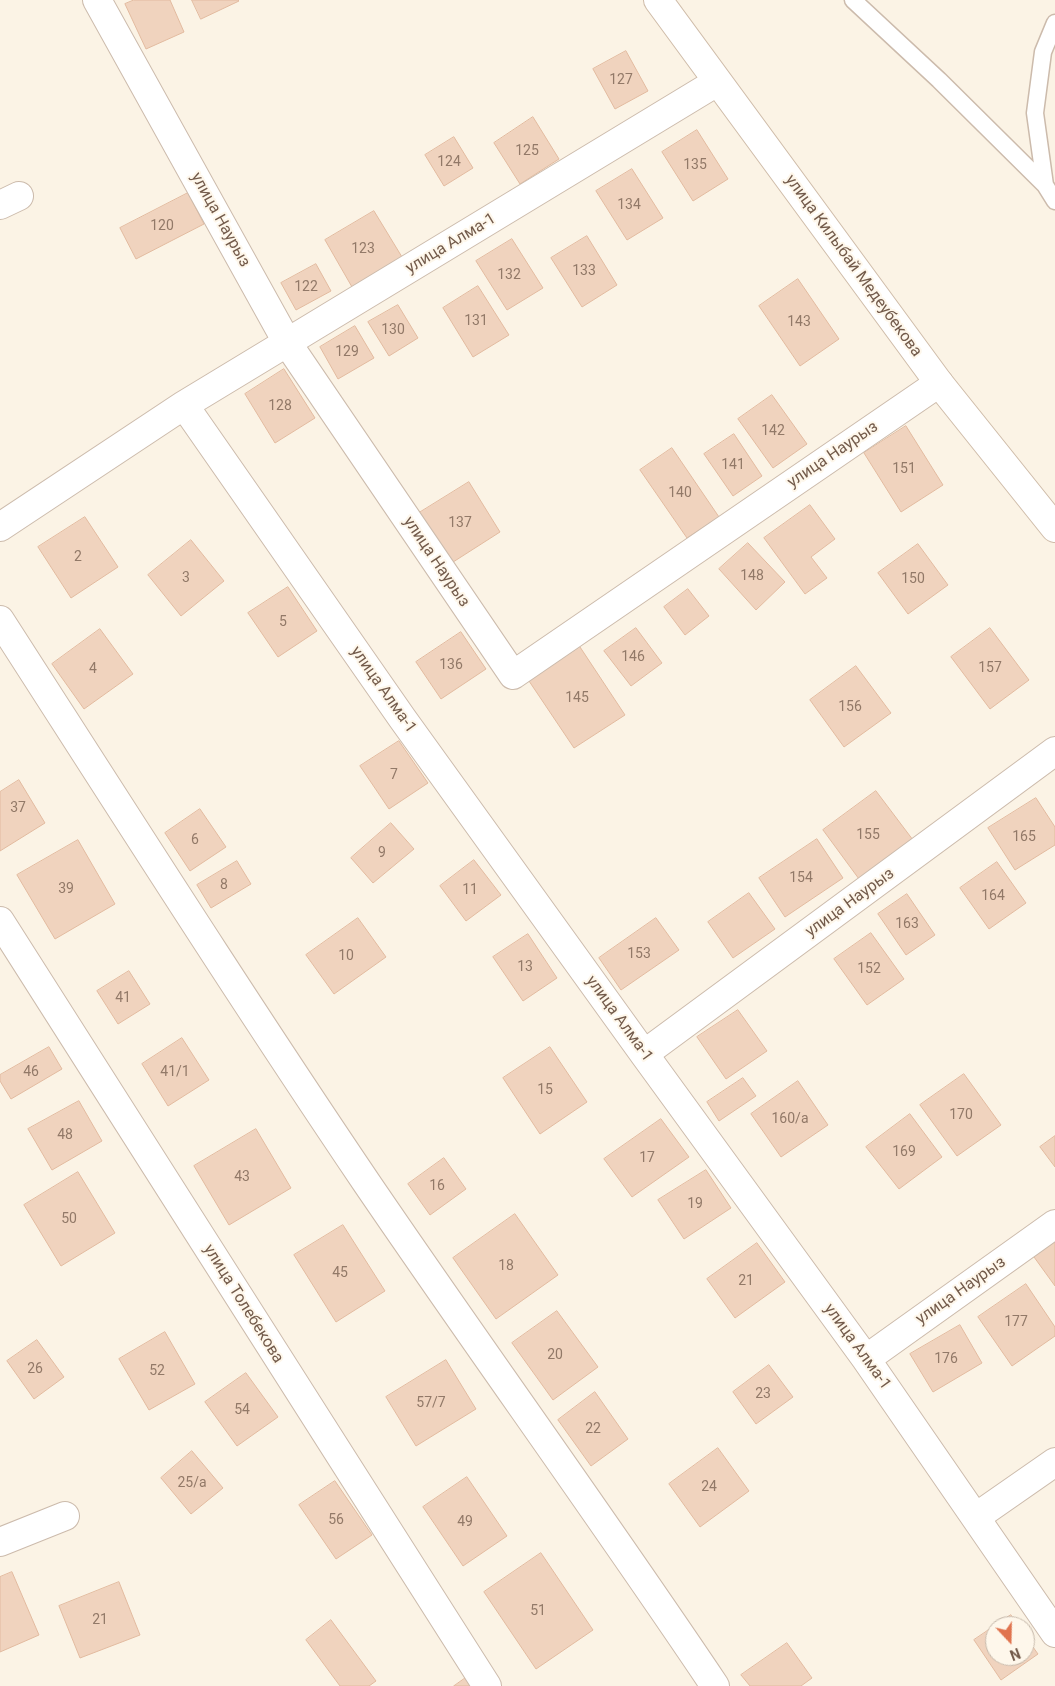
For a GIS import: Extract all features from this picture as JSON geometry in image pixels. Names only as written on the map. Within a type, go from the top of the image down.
[{"type":"street","name":"улица Килыбай Медеубекова","points":[[658,0],[939,383],[1055,528]]},
{"type":"street","name":"улица Наурыз","points":[[100,1],[288,344],[513,675],[939,383]]},
{"type":"street","name":"улица Алма-1","points":[[0,526],[184,405],[288,344],[717,82]]},
{"type":"street","name":"улица Алма-1","points":[[184,405],[402,718],[866,1359],[1055,1633]]},
{"type":"street","points":[[0,620],[185,907],[366,1181],[715,1686]]},
{"type":"street","name":"улица Наурыз","points":[[644,1054],[1055,751]]},
{"type":"street","name":"улица Толебекова","points":[[0,921],[486,1686]]},
{"type":"street","name":"улица Наурыз","points":[[866,1359],[1055,1224]]},
{"type":"street","points":[[976,1517],[1055,1462]]},
{"type":"street","points":[[0,1542],[65,1516]]},
{"type":"lane","points":[[853,0],[939,80],[1045,185],[1055,201]]},
{"type":"lane","points":[[1045,185],[1035,113],[1043,52],[1055,23]]},
{"type":"building","points":[[134,0],[170,0],[184,32],[146,49],[125,4]]},
{"type":"building","points":[[192,0],[238,0],[239,1],[201,19]]},
{"type":"building","points":[[626,51],[648,91],[615,109],[593,69]]},
{"type":"building","points":[[533,117],[559,159],[520,184],[494,143]]},
{"type":"building","points":[[697,130],[728,179],[693,201],[662,152]]},
{"type":"building","points":[[454,137],[473,168],[444,186],[425,155]]},
{"type":"building","points":[[632,169],[663,218],[627,240],[596,191]]},
{"type":"building","points":[[188,193],[204,224],[136,259],[120,228]]},
{"type":"building","points":[[374,211],[402,257],[352,287],[325,240]]},
{"type":"building","points":[[587,236],[617,285],[582,307],[551,258]]},
{"type":"building","points":[[512,239],[543,288],[507,310],[476,261]]},
{"type":"building","points":[[316,264],[331,291],[296,310],[281,283]]},
{"type":"building","points":[[798,279],[839,339],[800,366],[759,306]]},
{"type":"building","points":[[478,286],[509,335],[473,357],[443,308]]},
{"type":"building","points":[[398,305],[418,338],[389,356],[368,322]]},
{"type":"building","points":[[355,326],[374,358],[338,379],[320,347]]},
{"type":"building","points":[[284,369],[315,418],[275,443],[245,394]]},
{"type":"building","points":[[772,395],[807,444],[773,468],[738,419]]},
{"type":"building","points":[[906,426],[943,485],[901,512],[864,453]]},
{"type":"building","points":[[734,434],[762,476],[733,496],[704,454]]},
{"type":"building","points":[[672,448],[719,517],[687,538],[640,470]]},
{"type":"building","points":[[469,482],[500,532],[450,564],[419,513]]},
{"type":"building","points":[[810,505],[835,539],[811,557],[827,578],[805,594],[764,538]]},
{"type":"building","points":[[85,517],[118,567],[71,598],[38,547]]},
{"type":"building","points":[[191,540],[224,581],[181,616],[148,575]]},
{"type":"building","points":[[748,543],[785,582],[756,610],[719,569]]},
{"type":"building","points":[[918,544],[948,585],[908,614],[878,573]]},
{"type":"building","points":[[288,587],[317,631],[278,657],[248,613]]},
{"type":"building","points":[[688,589],[709,616],[685,635],[664,607]]},
{"type":"building","points":[[636,628],[662,663],[631,686],[604,651]]},
{"type":"building","points":[[990,628],[1029,680],[990,709],[951,657]]},
{"type":"building","points":[[100,629],[133,674],[84,709],[52,664]]},
{"type":"building","points":[[461,632],[486,669],[441,699],[416,662]]},
{"type":"building","points":[[580,647],[625,715],[574,748],[529,681]]},
{"type":"building","points":[[856,666],[891,713],[844,747],[810,700]]},
{"type":"building","points":[[399,741],[428,783],[389,809],[360,766]]},
{"type":"building","points":[[19,780],[45,823],[0,851],[0,792]]},
{"type":"building","points":[[876,791],[913,840],[859,879],[823,830]]},
{"type":"building","points":[[1036,798],[1055,827],[1055,845],[1015,870],[988,828]]},
{"type":"building","points":[[200,809],[226,847],[190,871],[165,833]]},
{"type":"building","points":[[391,823],[414,849],[373,883],[351,858]]},
{"type":"building","points":[[817,839],[843,878],[785,917],[759,878]]},
{"type":"building","points":[[78,840],[115,904],[55,939],[17,875]]},
{"type":"building","points":[[474,860],[501,895],[466,921],[440,886]]},
{"type":"building","points":[[237,861],[251,884],[211,908],[197,885]]},
{"type":"building","points":[[997,862],[1026,903],[989,929],[960,888]]},
{"type":"building","points":[[749,893],[775,929],[733,958],[708,922]]},
{"type":"building","points":[[907,894],[935,935],[906,955],[878,914]]},
{"type":"building","points":[[358,918],[386,957],[334,994],[306,955]]},
{"type":"building","points":[[656,918],[679,950],[621,990],[599,958]]},
{"type":"building","points":[[871,933],[904,979],[867,1005],[834,959]]},
{"type":"building","points":[[528,934],[557,978],[523,1001],[493,957]]},
{"type":"building","points":[[129,971],[150,1004],[118,1024],[97,991]]},
{"type":"building","points":[[738,1010],[767,1051],[726,1079],[697,1037]]},
{"type":"building","points":[[182,1038],[209,1080],[168,1106],[142,1064]]},
{"type":"building","points":[[49,1047],[62,1069],[11,1099],[0,1081],[0,1075]]},
{"type":"building","points":[[550,1047],[587,1102],[540,1134],[503,1078]]},
{"type":"building","points":[[964,1074],[1001,1125],[957,1156],[920,1105]]},
{"type":"building","points":[[743,1078],[756,1096],[719,1121],[707,1102]]},
{"type":"building","points":[[798,1081],[828,1125],[781,1157],[751,1114]]},
{"type":"building","points":[[79,1101],[102,1141],[52,1170],[28,1129]]},
{"type":"building","points":[[910,1114],[942,1157],[899,1189],[866,1147]]},
{"type":"building","points":[[661,1119],[689,1157],[632,1197],[604,1159]]},
{"type":"building","points":[[256,1129],[291,1188],[229,1225],[194,1166]]},
{"type":"building","points":[[1055,1136],[1055,1167],[1040,1147]]},
{"type":"building","points":[[444,1158],[466,1189],[430,1215],[408,1184]]},
{"type":"building","points":[[706,1170],[731,1208],[684,1239],[658,1200]]},
{"type":"building","points":[[78,1172],[115,1233],[61,1266],[24,1205]]},
{"type":"building","points":[[515,1214],[558,1275],[496,1319],[453,1258]]},
{"type":"building","points":[[343,1225],[385,1291],[336,1322],[294,1255]]},
{"type":"building","points":[[1055,1242],[1055,1286],[1034,1257]]},
{"type":"building","points":[[757,1243],[785,1282],[735,1318],[707,1279]]},
{"type":"building","points":[[1026,1284],[1055,1327],[1055,1336],[1012,1366],[978,1317]]},
{"type":"building","points":[[557,1311],[598,1367],[553,1400],[512,1343]]},
{"type":"building","points":[[960,1325],[982,1363],[933,1392],[910,1354]]},
{"type":"building","points":[[165,1332],[195,1384],[149,1410],[119,1359]]},
{"type":"building","points":[[37,1340],[64,1377],[34,1399],[7,1361]]},
{"type":"building","points":[[446,1360],[476,1409],[416,1446],[386,1397]]},
{"type":"building","points":[[769,1365],[793,1397],[756,1424],[733,1392]]},
{"type":"building","points":[[246,1373],[278,1417],[237,1446],[205,1402]]},
{"type":"building","points":[[595,1392],[628,1439],[591,1466],[558,1420]]},
{"type":"building","points":[[718,1448],[749,1491],[700,1527],[669,1484]]},
{"type":"building","points":[[192,1451],[223,1488],[191,1514],[161,1478]]},
{"type":"building","points":[[467,1477],[507,1536],[463,1566],[423,1507]]},
{"type":"building","points":[[335,1481],[372,1535],[336,1559],[299,1505]]},
{"type":"building","points":[[541,1553],[593,1630],[536,1669],[484,1592]]},
{"type":"building","points":[[12,1572],[39,1635],[0,1652],[0,1577]]},
{"type":"building","points":[[119,1582],[140,1635],[80,1658],[59,1606]]},
{"type":"building","points":[[331,1620],[376,1681],[369,1686],[340,1686],[306,1640]]},
{"type":"building","points":[[985,1633],[985,1656],[974,1640]]},
{"type":"building","points":[[787,1643],[812,1678],[801,1686],[750,1686],[741,1675]]},
{"type":"building","points":[[992,1666],[1021,1666],[1001,1680]]},
{"type":"building","points":[[467,1677],[473,1686],[454,1686]]}]
